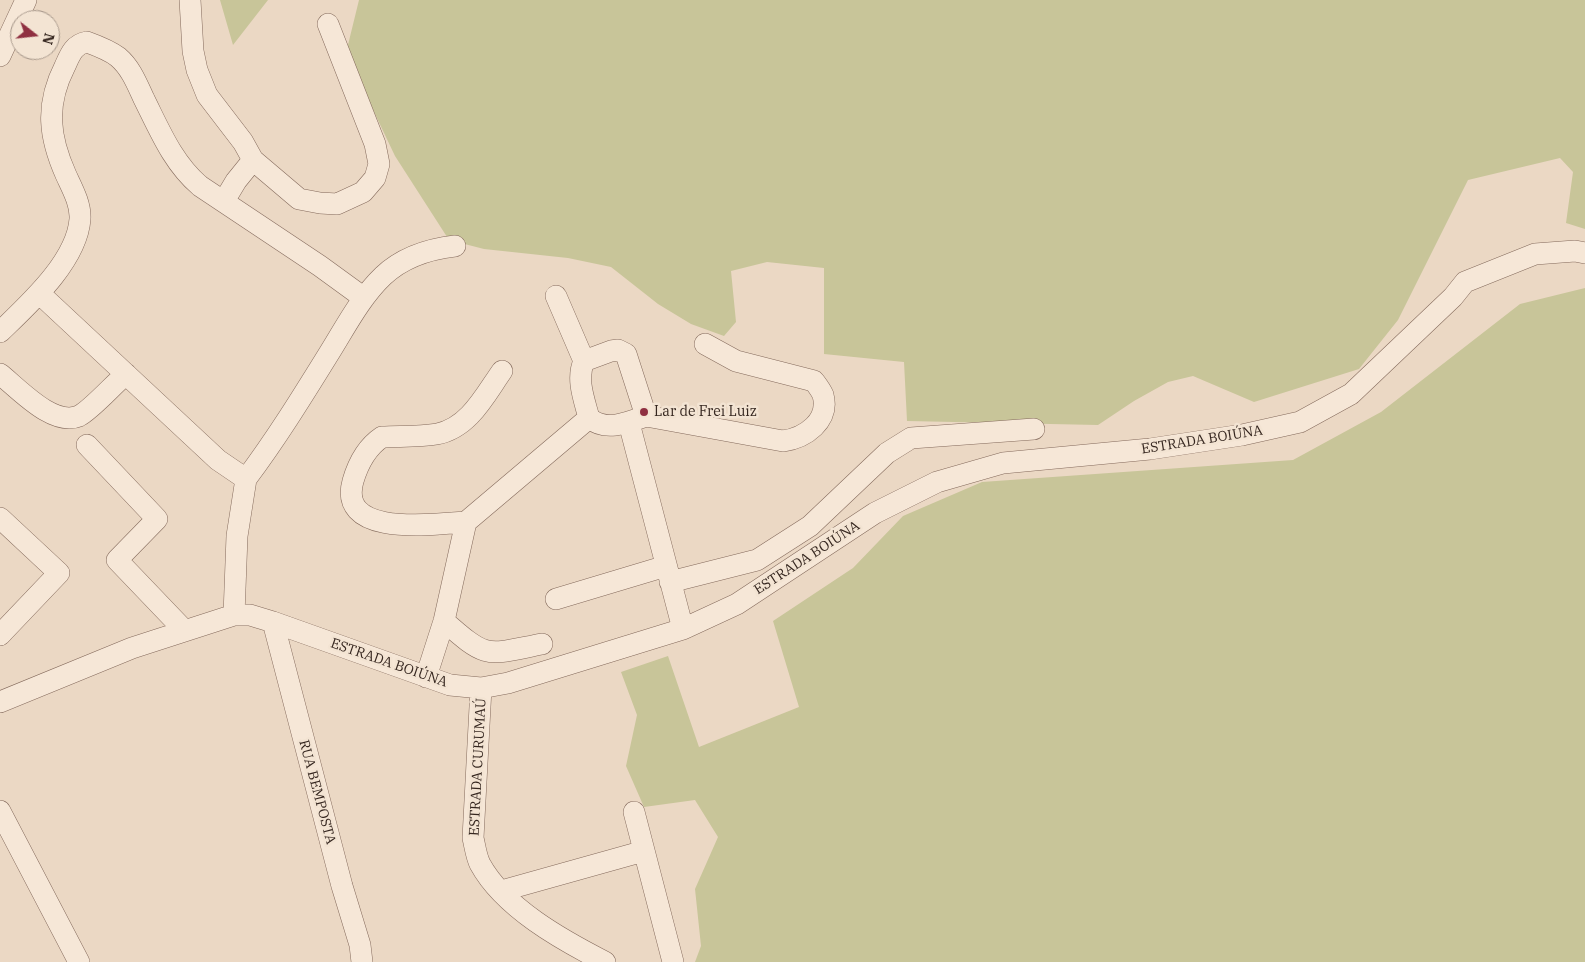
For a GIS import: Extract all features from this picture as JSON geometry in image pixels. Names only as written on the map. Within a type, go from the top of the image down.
[{"type":"street","points":[[0,56],[26,0]]},
{"type":"street","points":[[190,0],[193,51],[197,70],[207,95],[243,142],[253,160],[299,199],[320,204],[337,204],[363,192],[375,178],[379,164],[375,144],[328,24]]},
{"type":"street","points":[[0,332],[40,294],[74,241],[80,218],[75,194],[60,160],[50,126],[53,96],[63,68],[73,50],[82,43],[87,42],[104,48],[118,57],[130,70],[174,158],[185,174],[364,298]]},
{"type":"street","points":[[224,201],[253,160]]},
{"type":"street","points":[[234,615],[237,536],[246,479],[277,437],[364,298],[384,276],[405,260],[433,249],[455,246]]},
{"type":"street","name":"ESTRADA BOIÚNA","points":[[2,699],[132,648],[234,615],[250,615],[273,622],[450,685],[481,688],[521,679],[684,629],[737,604],[864,520],[937,482],[1003,463],[1150,449],[1242,436],[1300,422],[1351,394],[1453,297],[1465,282],[1536,254],[1575,251],[1585,253]]},
{"type":"street","points":[[40,294],[218,460],[246,479]]},
{"type":"street","points":[[556,296],[584,361],[580,375],[589,418],[599,425],[637,420],[783,441],[798,439],[814,428],[823,411],[823,394],[814,381],[736,361],[705,344]]},
{"type":"street","points":[[584,361],[611,351],[626,354],[637,420],[668,574],[684,629]]},
{"type":"street","points":[[466,522],[383,524],[360,514],[354,504],[351,489],[357,466],[382,437],[438,434],[460,424],[473,413],[502,371]]},
{"type":"street","points":[[0,374],[52,415],[67,419],[80,415],[126,374]]},
{"type":"street","points":[[426,678],[444,621],[466,522],[589,418]]},
{"type":"street","points":[[556,599],[668,574],[757,560],[810,526],[845,490],[887,453],[912,438],[1034,428]]},
{"type":"street","points":[[86,445],[157,519],[117,560],[184,630]]},
{"type":"street","points":[[845,490],[864,520]]},
{"type":"street","points":[[0,518],[59,573],[0,635]]},
{"type":"street","points":[[444,621],[472,646],[484,652],[495,653],[542,644]]},
{"type":"street","name":"RUA BEMPOSTA","points":[[273,622],[342,886],[360,945],[362,962]]},
{"type":"street","name":"ESTRADA CURUMAÚ","points":[[481,688],[473,838],[479,862],[490,880],[501,891],[559,938],[605,962]]},
{"type":"street","points":[[0,811],[79,962]]},
{"type":"street","points":[[634,812],[673,962]]},
{"type":"street","points":[[501,891],[644,851]]},
{"type":"shaded area","points":[[220,0],[268,0],[233,45]]},
{"type":"shaded area","points":[[359,0],[1585,0],[1585,229],[1566,223],[1573,172],[1560,158],[1468,180],[1398,320],[1359,369],[1254,402],[1193,376],[1168,382],[1134,401],[1098,425],[907,421],[904,362],[824,354],[824,268],[767,262],[731,271],[736,322],[724,336],[691,324],[658,304],[611,267],[568,258],[484,249],[449,240],[395,156],[346,53]]},
{"type":"shaded area","points":[[1585,288],[1585,962],[695,962],[701,946],[695,889],[718,837],[695,800],[644,807],[626,766],[637,715],[621,672],[668,656],[699,747],[799,707],[773,621],[853,568],[903,516],[982,482],[1293,460],[1381,412],[1520,304]]},
{"type":"place","name":"Lar de Frei Luiz","points":[[644,412]]}]
